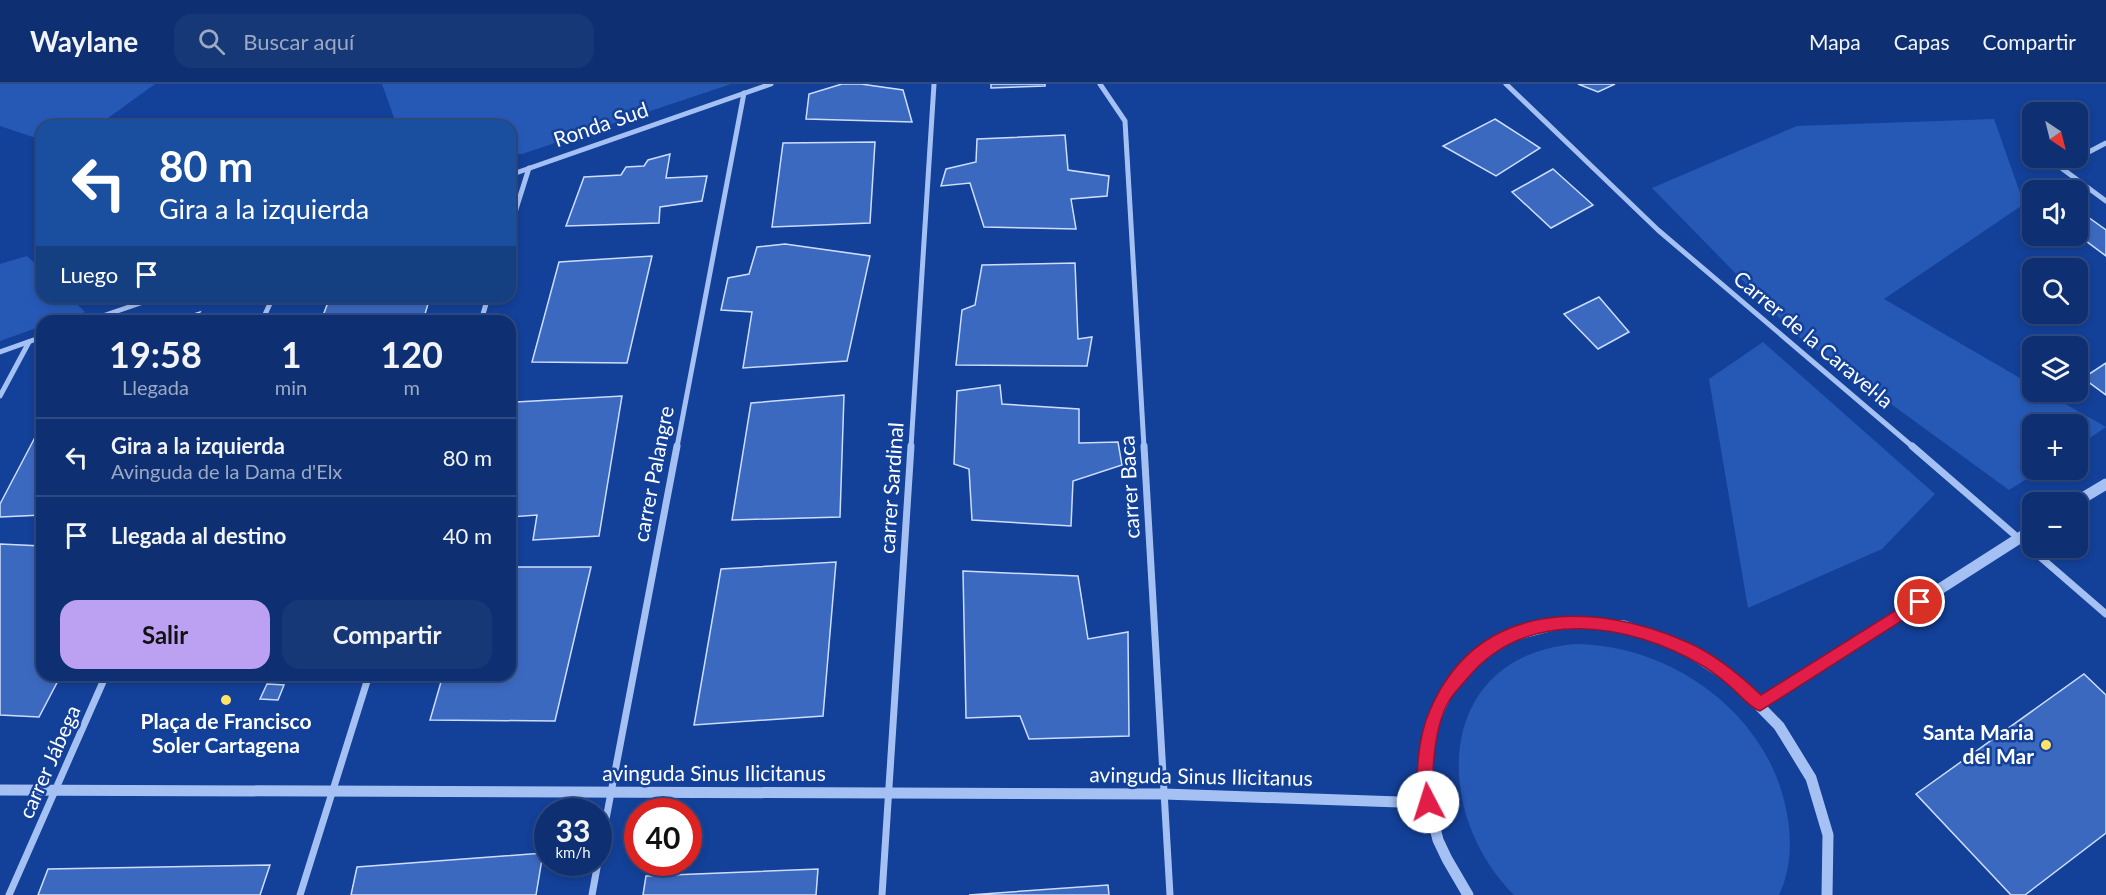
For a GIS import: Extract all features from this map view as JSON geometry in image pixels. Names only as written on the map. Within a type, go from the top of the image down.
[{"type":"street","name":"Ronda Sud","points":[[516,173],[771,84]]},
{"type":"street","name":"carrer Sardinal","points":[[882,895],[934,84]]},
{"type":"street","name":"carrer Baca","points":[[1100,84],[1125,121],[1170,895]]},
{"type":"street","name":"Carrer de la Caravel·la","points":[[1506,84],[1658,230],[2106,614]]},
{"type":"street","name":"carrer Palangre","points":[[611,798],[744,93]]},
{"type":"street","points":[[2106,143],[2060,167],[2106,201]]},
{"type":"street","points":[[516,209],[529,168]]},
{"type":"street","points":[[106,315],[140,303]]},
{"type":"street","points":[[0,352],[36,339]]},
{"type":"street","points":[[0,396],[29,342]]},
{"type":"street","points":[[2088,495],[2106,484]]},
{"type":"street","points":[[1760,704],[2020,538]]},
{"type":"street","points":[[1468,895],[1447,859],[1435,830],[1428,802],[1426,773],[1428,746],[1433,719],[1444,695],[1475,657],[1496,642],[1544,625],[1598,622],[1655,635],[1710,663],[1760,704],[1782,730],[1815,788],[1825,819],[1830,851],[1827,895]]},
{"type":"street","name":"carrer Jábega","points":[[9,895],[103,681]]},
{"type":"street","points":[[300,895],[367,681]]},
{"type":"street","name":"avinguda Sinus Ilicitanus","points":[[0,790],[1164,794],[1428,802]]},
{"type":"street","name":"carrer Palangre","points":[[592,895],[595,876]]},
{"type":"shaded area","points":[[0,84],[155,84],[105,120],[36,120],[36,138],[0,126]]},
{"type":"shaded area","points":[[382,84],[731,84],[522,154],[516,154],[516,120],[395,120]]},
{"type":"shaded area","points":[[1994,119],[2022,198],[2022,205],[1884,299],[2022,379],[2022,402],[2062,402],[2083,414],[2022,414],[2022,480],[2025,480],[2009,490],[1795,334],[1652,188],[1797,126]]},
{"type":"shaded area","points":[[27,256],[36,264],[36,303],[76,303],[85,312],[76,315],[36,315],[36,328],[0,341],[0,264]]},
{"type":"shaded area","points":[[1763,342],[1935,494],[1882,549],[1748,608],[1709,379]]},
{"type":"shaded area","points":[[2088,417],[2106,427],[2088,439]]},
{"type":"shaded area","points":[[1576,644],[1612,648],[1648,657],[1681,672],[1712,692],[1738,717],[1760,746],[1777,778],[1787,814],[1790,835],[1789,855],[1786,876],[1779,895],[1514,895],[1487,861],[1468,822],[1460,782],[1461,742],[1472,706],[1495,676],[1529,654]]},
{"type":"building","points":[[842,84],[861,84],[903,90],[912,122],[806,119],[809,94]]},
{"type":"building","points":[[991,84],[1045,84],[1045,86],[991,88]]},
{"type":"building","points":[[1578,84],[1615,84],[1598,92]]},
{"type":"building","points":[[1495,119],[1540,148],[1496,176],[1443,146]]},
{"type":"building","points":[[1065,135],[1068,170],[1109,176],[1107,196],[1071,199],[1076,229],[984,227],[970,183],[941,186],[946,169],[976,162],[977,139]]},
{"type":"building","points":[[875,142],[870,223],[772,227],[783,143]]},
{"type":"building","points":[[670,154],[666,178],[707,176],[702,201],[660,207],[659,223],[566,226],[584,177],[621,175],[626,167],[644,166],[648,160]]},
{"type":"building","points":[[1553,169],[1593,205],[1551,228],[1512,192]]},
{"type":"building","points":[[2088,217],[2106,230],[2106,256],[2088,242]]},
{"type":"building","points":[[785,244],[870,256],[847,361],[743,368],[752,312],[721,310],[728,278],[749,274],[757,247]]},
{"type":"building","points":[[652,256],[627,363],[532,362],[559,262]]},
{"type":"building","points":[[1075,263],[1078,339],[1092,337],[1087,366],[956,365],[962,310],[975,305],[982,265]]},
{"type":"building","points":[[1599,297],[1629,332],[1598,349],[1564,314]]},
{"type":"building","points":[[328,303],[428,303],[425,315],[323,315]]},
{"type":"building","points":[[2106,363],[2106,395],[2088,382],[2088,375]]},
{"type":"building","points":[[1000,385],[1002,404],[1079,409],[1079,443],[1118,442],[1122,465],[1073,481],[1071,526],[972,520],[969,469],[954,464],[957,391]]},
{"type":"building","points":[[844,395],[840,517],[732,520],[751,403]]},
{"type":"building","points":[[622,396],[599,536],[533,540],[537,515],[516,517],[516,402]]},
{"type":"building","points":[[36,435],[36,515],[0,517],[0,504]]},
{"type":"building","points":[[0,544],[36,546],[36,681],[58,681],[39,717],[0,715]]},
{"type":"building","points":[[836,562],[823,716],[694,725],[721,569]]},
{"type":"building","points":[[516,567],[591,567],[555,721],[430,720],[441,681],[516,681]]},
{"type":"building","points":[[963,571],[1078,576],[1088,639],[1128,632],[1129,736],[1029,739],[1020,716],[966,718]]},
{"type":"building","name":"Santa Maria del Mar","points":[[2084,674],[2106,695],[2106,833],[2025,895],[2011,895],[1916,794]]},
{"type":"building","points":[[267,684],[284,685],[278,700],[260,699]]},
{"type":"building","points":[[534,854],[534,876],[539,876],[536,895],[351,895],[357,867]]},
{"type":"building","points":[[270,865],[260,895],[38,895],[48,869]]},
{"type":"building","points":[[818,869],[816,895],[643,895],[646,876],[702,876],[702,874]]},
{"type":"building","points":[[1108,885],[1109,895],[969,895]]},
{"type":"place","name":"Plaça de Francisco Soler Cartagena","points":[[226,700]]},
{"type":"place","name":"Santa Maria del Mar","points":[[2046,745]]},
{"type":"route","points":[[1428,802],[1426,773],[1428,746],[1433,719],[1444,695],[1475,657],[1496,642],[1519,632],[1544,625],[1598,622],[1655,635],[1683,647],[1710,663],[1760,704],[1920,602]]}]
